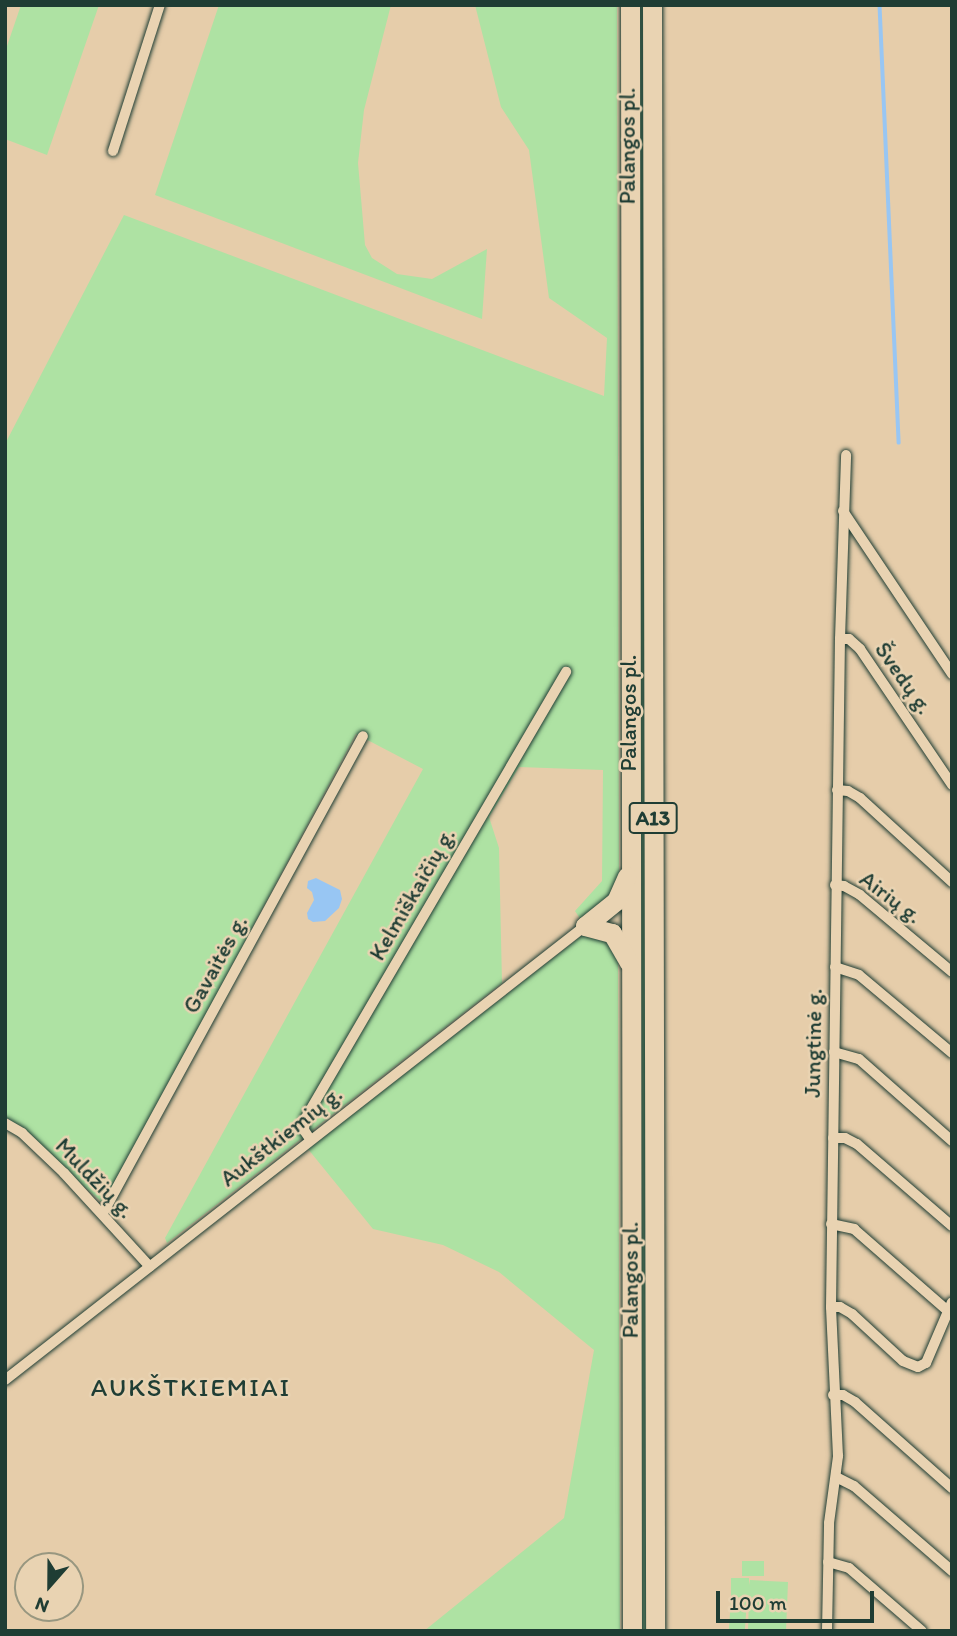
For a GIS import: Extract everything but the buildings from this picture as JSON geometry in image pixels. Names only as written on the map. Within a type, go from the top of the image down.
[{"type":"highway","name":"Palangos pl.","points":[[630,5],[632,1631]]},
{"type":"highway","name":"Palangos pl.","points":[[652,5],[655,1631]]},
{"type":"highway","points":[[585,926],[616,901],[630,869]]},
{"type":"highway","points":[[585,926],[612,933],[630,965]]},
{"type":"street","points":[[113,151],[160,5]]},
{"type":"street","name":"Jungtinė g.","points":[[827,1631],[829,1523],[838,1456],[833,1395],[831,1224],[835,885],[846,456]]},
{"type":"street","points":[[843,511],[952,674]]},
{"type":"street","name":"Švedų g.","points":[[840,639],[849,639],[860,649],[952,785]]},
{"type":"street","name":"Kelmiškaičių g.","points":[[310,1139],[304,1130],[305,1119],[566,672]]},
{"type":"street","name":"Gavaitės g.","points":[[103,1213],[363,736]]},
{"type":"street","points":[[837,790],[848,791],[860,798],[952,882]]},
{"type":"street","name":"Airių g.","points":[[835,885],[845,886],[860,895],[952,972]]},
{"type":"street","name":"Aukštkiemių g.","points":[[5,1380],[585,926]]},
{"type":"street","points":[[835,967],[859,975],[952,1053]]},
{"type":"street","points":[[834,1052],[859,1059],[952,1140]]},
{"type":"street","name":"Muldžių g.","points":[[5,1123],[22,1133],[103,1213],[150,1267]]},
{"type":"street","points":[[833,1138],[845,1138],[858,1144],[952,1226]]},
{"type":"street","points":[[831,1224],[854,1229],[950,1306],[926,1363],[918,1367],[903,1361],[852,1314],[841,1307],[831,1307]]},
{"type":"street","points":[[833,1395],[843,1395],[855,1402],[952,1488]]},
{"type":"street","points":[[836,1477],[854,1486],[952,1571]]},
{"type":"street","points":[[828,1562],[849,1568],[922,1631]]},
{"type":"green space","points":[[21,5],[99,5],[47,155],[5,139],[5,52]]},
{"type":"green space","points":[[219,5],[391,5],[364,110],[358,163],[365,245],[372,258],[397,274],[432,279],[487,249],[482,319],[155,195]]},
{"type":"green space","points":[[475,5],[617,5],[619,880],[616,892],[581,920],[575,911],[602,881],[603,770],[519,767],[489,817],[499,848],[502,983],[167,1243],[165,1238],[423,769],[356,734],[104,1204],[5,1118],[5,444],[124,215],[604,396],[607,338],[549,298],[529,150],[501,107]]},
{"type":"green space","points":[[637,5],[644,5],[648,1631],[639,1631]]},
{"type":"green space","points":[[585,933],[602,934],[618,959],[620,1631],[424,1631],[564,1518],[594,1350],[499,1272],[443,1245],[373,1229],[308,1149]]},
{"type":"green space","points":[[742,1561],[764,1561],[764,1576],[742,1576]]},
{"type":"green space","points":[[731,1578],[749,1578],[749,1585],[750,1580],[788,1582],[786,1631],[748,1631],[749,1598],[731,1597]]},
{"type":"green space","points":[[731,1599],[747,1600],[745,1631],[729,1631]]},
{"type":"water","points":[[316,878],[340,890],[342,899],[339,908],[325,921],[313,922],[308,919],[307,913],[314,900],[312,892],[307,888],[308,881]]},
{"type":"waterway","points":[[880,5],[899,443]]},
{"type":"district","name":"AUKŠTKIEMIAI","points":[[191,1388]]}]
